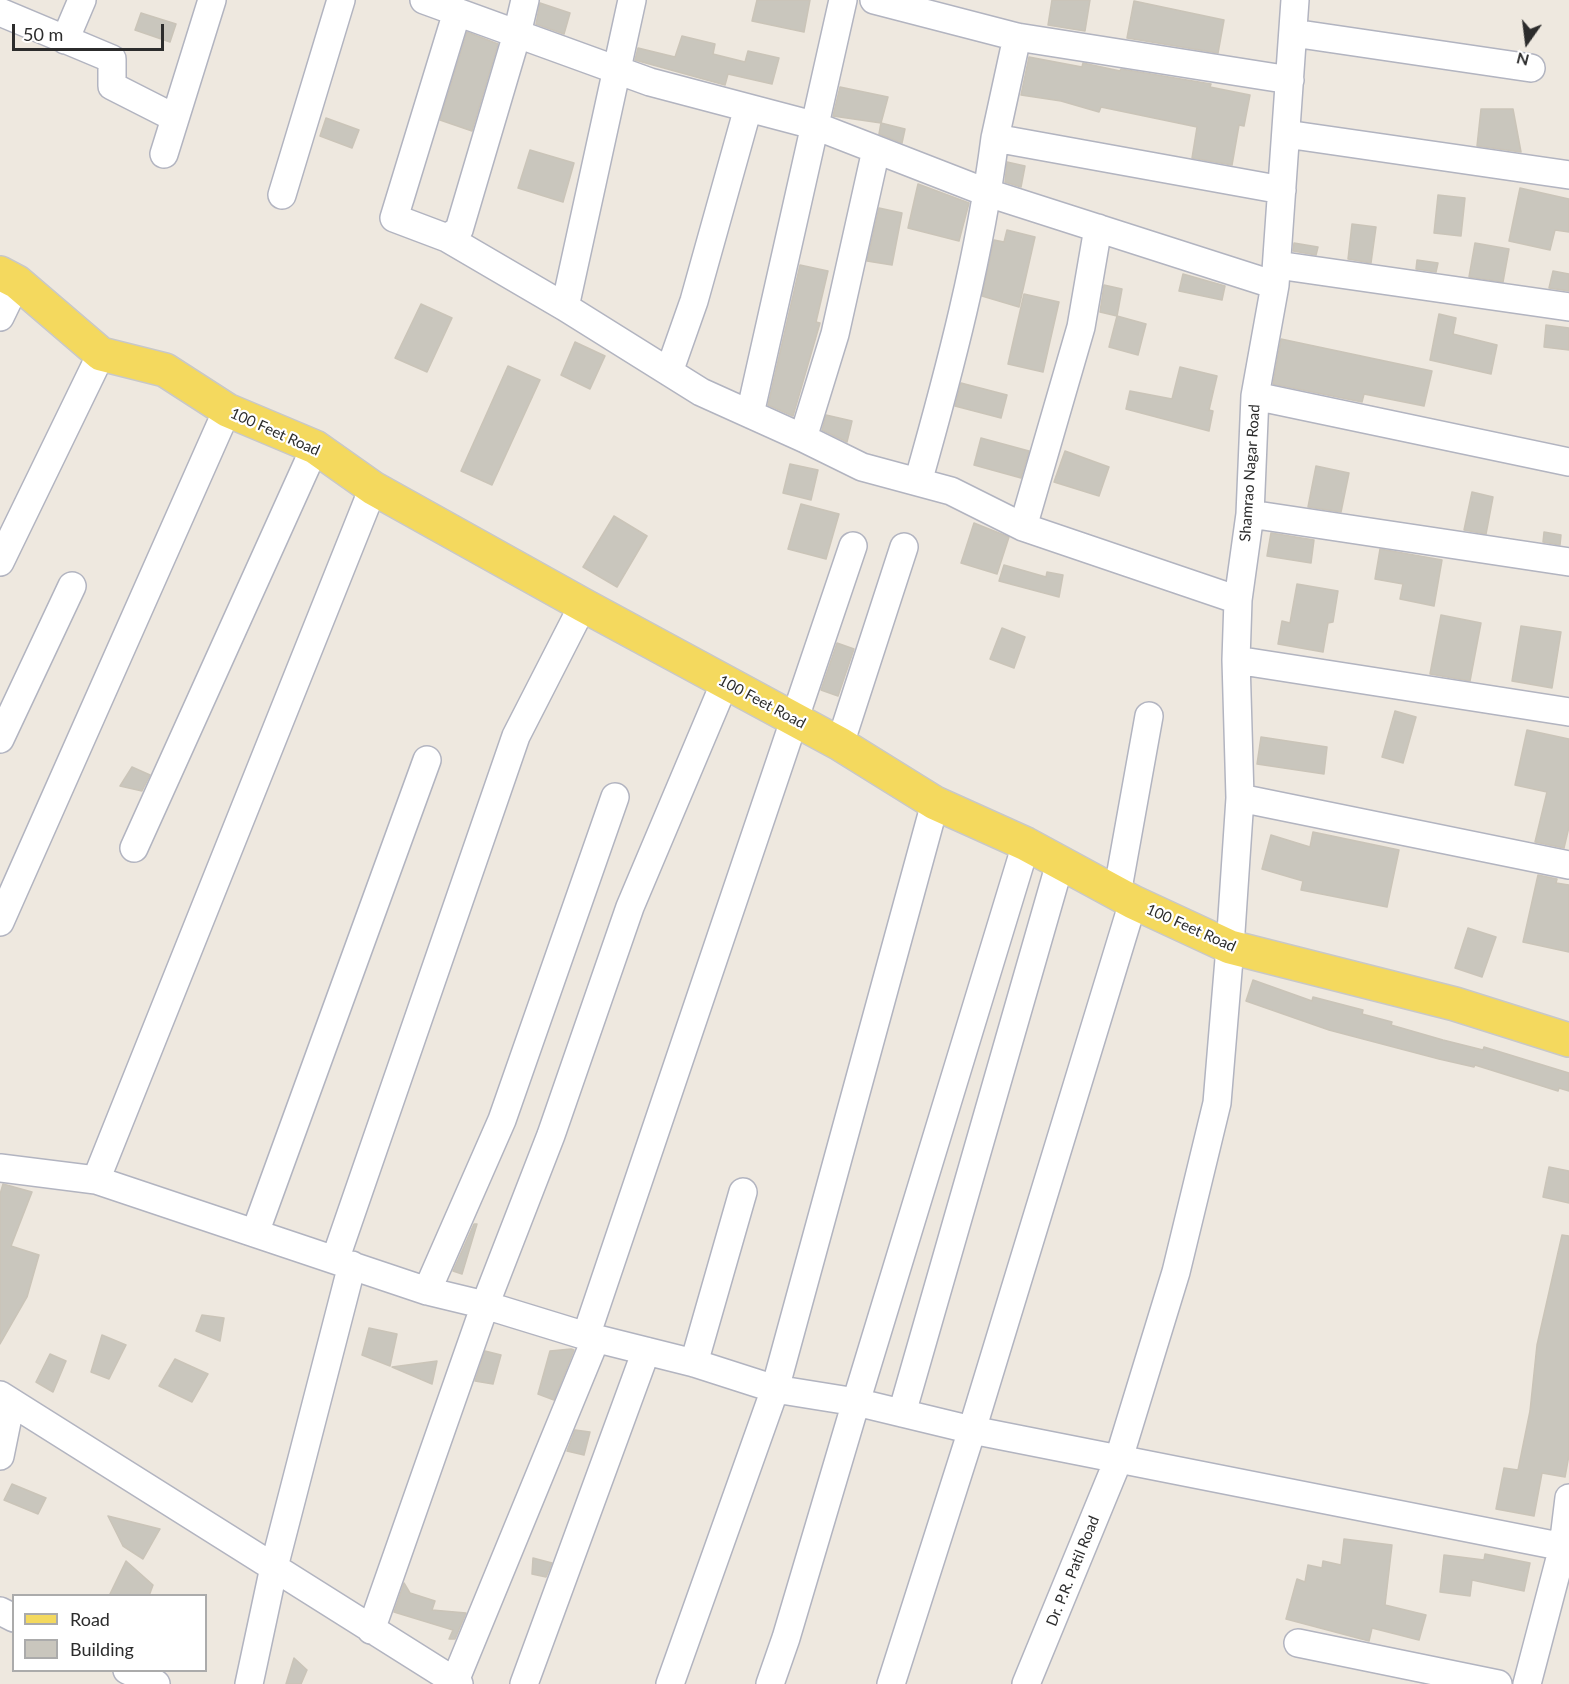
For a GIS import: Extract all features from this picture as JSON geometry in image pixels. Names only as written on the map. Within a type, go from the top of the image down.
[{"type":"main road","name":"100 Feet Road","points":[[9,277],[101,354],[165,370],[227,410],[315,447],[373,488],[840,744],[935,803],[1026,844],[1125,898],[1230,947],[1455,1004],[1569,1040]]},
{"type":"street","points":[[65,40],[82,0]]},
{"type":"street","points":[[165,154],[212,0]]},
{"type":"street","points":[[282,195],[341,0]]},
{"type":"street","points":[[424,0],[651,82],[813,125],[988,193],[1098,228],[1276,275],[1569,307]]},
{"type":"street","points":[[447,238],[459,230],[525,0]]},
{"type":"street","points":[[565,307],[632,0]]},
{"type":"street","points":[[750,414],[813,125],[843,0]]},
{"type":"street","points":[[874,0],[1017,37],[1290,80]]},
{"type":"street","name":"Shamrao Nagar Road","points":[[1230,947],[1239,798],[1236,660],[1238,600],[1250,514],[1255,396],[1276,275],[1295,0]]},
{"type":"street","points":[[0,12],[112,59],[112,86],[175,118]]},
{"type":"street","points":[[457,12],[394,218],[447,238],[565,307],[701,392],[862,467],[951,491],[1023,527],[1238,600]]},
{"type":"street","points":[[1293,33],[1531,68]]},
{"type":"street","points":[[918,482],[951,365],[988,193],[995,138],[1017,37]]},
{"type":"street","points":[[669,372],[694,301],[748,108]]},
{"type":"street","points":[[1286,134],[1569,175]]},
{"type":"street","points":[[995,138],[1282,190]]},
{"type":"street","points":[[803,438],[835,334],[876,150]]},
{"type":"street","points":[[1023,527],[1081,327],[1098,228]]},
{"type":"street","points":[[0,317],[9,277]]},
{"type":"street","points":[[0,562],[101,354]]},
{"type":"street","points":[[1255,396],[1569,462]]},
{"type":"street","points":[[0,922],[227,410]]},
{"type":"street","points":[[134,848],[315,447]]},
{"type":"street","points":[[96,1180],[373,488]]},
{"type":"street","points":[[1250,514],[1569,562]]},
{"type":"street","points":[[0,1456],[5,1399],[457,1682],[591,1337],[853,546]]},
{"type":"street","points":[[840,744],[904,547]]},
{"type":"street","points":[[0,739],[72,586]]},
{"type":"street","points":[[249,1684],[343,1262],[516,736],[583,605]]},
{"type":"street","points":[[1236,660],[1569,712]]},
{"type":"street","points":[[371,1630],[485,1305],[551,1135],[630,907],[725,682]]},
{"type":"street","points":[[891,1684],[972,1430],[1125,898],[1149,716]]},
{"type":"street","points":[[255,1233],[427,760]]},
{"type":"street","points":[[427,1290],[502,1120],[615,797]]},
{"type":"street","points":[[1239,798],[1569,865]]},
{"type":"street","points":[[670,1684],[775,1389],[935,803]]},
{"type":"street","points":[[770,1684],[790,1627],[1026,844]]},
{"type":"street","points":[[902,1413],[1060,863]]},
{"type":"street","name":"Dr. P.R. Patil Road","points":[[1026,1684],[1119,1458],[1176,1272],[1216,1103],[1230,947]]},
{"type":"street","points":[[0,1168],[96,1180],[427,1290],[591,1337],[694,1363],[775,1389],[856,1402],[972,1430],[1566,1548]]},
{"type":"street","points":[[694,1363],[743,1192]]},
{"type":"street","points":[[524,1684],[646,1351]]},
{"type":"street","points":[[1527,1684],[1566,1548],[1569,1498]]},
{"type":"street","points":[[1298,1643],[1498,1684]]},
{"type":"street","points":[[129,1672],[156,1684]]},
{"type":"building","points":[[757,0],[810,0],[804,32],[752,21]]},
{"type":"building","points":[[1052,0],[1090,0],[1085,31],[1048,25]]},
{"type":"building","points":[[1134,1],[1224,20],[1218,53],[1127,38]]},
{"type":"building","points":[[540,3],[570,13],[564,34],[536,24]]},
{"type":"building","points":[[141,13],[176,24],[170,42],[135,30]]},
{"type":"building","points":[[467,32],[498,44],[472,131],[440,120]]},
{"type":"building","points":[[682,36],[715,44],[713,54],[745,62],[748,51],[779,58],[772,84],[728,74],[725,85],[635,60],[638,48],[675,57]]},
{"type":"building","points":[[1029,57],[1082,67],[1083,63],[1120,71],[1121,69],[1211,84],[1210,87],[1250,95],[1244,126],[1239,125],[1232,165],[1192,158],[1197,127],[1101,107],[1099,112],[1061,101],[1021,95]]},
{"type":"building","points":[[840,87],[888,97],[881,123],[833,116]]},
{"type":"building","points":[[1481,109],[1513,109],[1521,152],[1477,146]]},
{"type":"building","points":[[326,118],[359,130],[352,148],[320,136]]},
{"type":"building","points":[[881,123],[905,129],[902,143],[879,134]]},
{"type":"building","points":[[530,150],[574,163],[563,202],[518,188]]},
{"type":"building","points":[[1007,162],[1025,166],[1021,187],[1005,182]]},
{"type":"building","points":[[918,184],[969,203],[959,241],[908,228]]},
{"type":"building","points":[[1520,188],[1569,199],[1569,232],[1555,230],[1550,250],[1509,241]]},
{"type":"building","points":[[1438,195],[1465,198],[1461,236],[1434,233]]},
{"type":"building","points":[[879,208],[902,213],[892,265],[867,261]]},
{"type":"building","points":[[1352,224],[1376,227],[1371,263],[1348,259]]},
{"type":"building","points":[[1007,230],[1035,237],[1019,307],[982,296],[994,240],[1004,242]]},
{"type":"building","points":[[1294,243],[1318,247],[1316,255],[1293,251]]},
{"type":"building","points":[[1475,243],[1509,249],[1503,282],[1469,277]]},
{"type":"building","points":[[1417,260],[1438,263],[1436,272],[1416,269]]},
{"type":"building","points":[[800,265],[828,271],[816,322],[820,323],[793,416],[768,405]]},
{"type":"building","points":[[1553,271],[1569,274],[1569,291],[1549,288]]},
{"type":"building","points":[[1183,274],[1225,286],[1222,300],[1179,291]]},
{"type":"building","points":[[1104,285],[1122,289],[1117,316],[1100,312]]},
{"type":"building","points":[[1024,294],[1059,302],[1043,372],[1008,364]]},
{"type":"building","points":[[421,304],[452,318],[427,372],[395,358]]},
{"type":"building","points":[[1439,314],[1456,318],[1453,334],[1497,345],[1491,374],[1430,360]]},
{"type":"building","points":[[1117,316],[1146,324],[1138,355],[1109,347]]},
{"type":"building","points":[[1546,325],[1569,328],[1569,350],[1544,347]]},
{"type":"building","points":[[1281,339],[1432,371],[1424,406],[1364,394],[1362,402],[1273,384]]},
{"type":"building","points":[[575,342],[605,356],[590,389],[561,375]]},
{"type":"building","points":[[508,366],[540,380],[492,485],[461,471]]},
{"type":"building","points":[[1180,367],[1217,376],[1209,410],[1213,411],[1209,431],[1126,409],[1130,391],[1172,399]]},
{"type":"building","points":[[961,383],[1007,395],[1001,418],[955,406]]},
{"type":"building","points":[[826,415],[852,421],[847,442],[822,430]]},
{"type":"building","points":[[981,438],[1029,451],[1021,478],[974,465]]},
{"type":"building","points":[[1065,451],[1109,467],[1099,496],[1054,482]]},
{"type":"building","points":[[790,464],[818,470],[811,500],[783,493]]},
{"type":"building","points":[[1316,466],[1349,473],[1341,512],[1308,507]]},
{"type":"building","points":[[1472,492],[1493,497],[1486,534],[1464,530]]},
{"type":"building","points":[[801,504],[839,514],[826,559],[788,549]]},
{"type":"building","points":[[614,516],[647,536],[617,587],[583,567]]},
{"type":"building","points":[[974,523],[1009,537],[997,574],[961,563]]},
{"type":"building","points":[[1544,532],[1561,535],[1560,545],[1543,542]]},
{"type":"building","points":[[1271,533],[1314,540],[1311,563],[1267,556]]},
{"type":"building","points":[[1380,549],[1442,560],[1434,606],[1400,599],[1403,584],[1375,579]]},
{"type":"building","points":[[1004,565],[1046,577],[1047,572],[1063,575],[1059,597],[999,581]]},
{"type":"building","points":[[1297,584],[1338,591],[1333,622],[1328,623],[1323,652],[1278,644],[1282,621],[1290,623]]},
{"type":"building","points":[[1441,615],[1481,623],[1470,681],[1430,674]]},
{"type":"building","points":[[1521,626],[1561,632],[1552,688],[1512,681]]},
{"type":"building","points":[[1002,628],[1025,637],[1014,668],[990,659]]},
{"type":"building","points":[[837,643],[854,649],[838,696],[821,690]]},
{"type":"building","points":[[1395,711],[1416,717],[1403,763],[1382,757]]},
{"type":"building","points":[[1527,730],[1569,739],[1569,827],[1564,848],[1535,842],[1547,792],[1515,785]]},
{"type":"building","points":[[1261,737],[1327,747],[1324,774],[1257,764]]},
{"type":"building","points":[[132,767],[150,775],[142,791],[120,786]]},
{"type":"building","points":[[1313,832],[1399,850],[1387,907],[1301,890],[1303,881],[1262,869],[1271,835],[1310,847]]},
{"type":"building","points":[[1538,875],[1557,879],[1556,883],[1569,885],[1569,952],[1523,942]]},
{"type":"building","points":[[1468,928],[1496,937],[1482,977],[1455,968]]},
{"type":"building","points":[[1253,980],[1312,1001],[1313,997],[1363,1010],[1362,1014],[1392,1022],[1391,1025],[1483,1050],[1484,1047],[1569,1073],[1569,1091],[1559,1088],[1558,1091],[1475,1065],[1474,1067],[1439,1059],[1329,1030],[1246,1001]]},
{"type":"building","points":[[1549,1167],[1569,1171],[1569,1203],[1543,1197]]},
{"type":"building","points":[[3,1184],[32,1192],[11,1246],[39,1255],[27,1297],[0,1344],[0,1194]]},
{"type":"building","points":[[474,1224],[477,1224],[462,1274],[453,1271]]},
{"type":"building","points":[[1562,1235],[1569,1236],[1569,1455],[1565,1477],[1542,1473],[1534,1516],[1496,1509],[1504,1468],[1518,1470],[1530,1411],[1537,1345]]},
{"type":"building","points":[[202,1315],[224,1318],[220,1341],[196,1331]]},
{"type":"building","points":[[369,1328],[397,1334],[390,1366],[362,1355]]},
{"type":"building","points":[[102,1335],[126,1345],[109,1379],[91,1372]]},
{"type":"building","points":[[574,1350],[554,1400],[538,1394],[550,1351]]},
{"type":"building","points":[[485,1351],[501,1355],[493,1384],[475,1381]]},
{"type":"building","points":[[50,1354],[66,1361],[53,1392],[36,1382]]},
{"type":"building","points":[[175,1359],[208,1374],[192,1402],[159,1386]]},
{"type":"building","points":[[437,1361],[432,1384],[392,1367]]},
{"type":"building","points":[[575,1430],[590,1432],[584,1455],[567,1451]]},
{"type":"building","points":[[12,1484],[46,1498],[38,1514],[4,1500]]},
{"type":"building","points":[[108,1516],[160,1529],[143,1559],[123,1546]]},
{"type":"building","points":[[1344,1539],[1392,1545],[1385,1605],[1426,1615],[1419,1640],[1372,1628],[1369,1641],[1286,1619],[1297,1579],[1305,1582],[1308,1565],[1322,1568],[1323,1561],[1341,1565]]},
{"type":"building","points":[[1485,1554],[1530,1563],[1524,1591],[1472,1580],[1470,1596],[1440,1592],[1444,1555],[1484,1560]]},
{"type":"building","points":[[533,1558],[552,1563],[546,1577],[532,1574]]},
{"type":"building","points":[[126,1561],[153,1585],[150,1594],[110,1594]]},
{"type":"building","points":[[404,1583],[410,1593],[435,1601],[432,1610],[466,1613],[455,1639],[449,1639],[453,1630],[394,1612]]},
{"type":"building","points":[[294,1658],[307,1670],[301,1684],[286,1684]]}]
